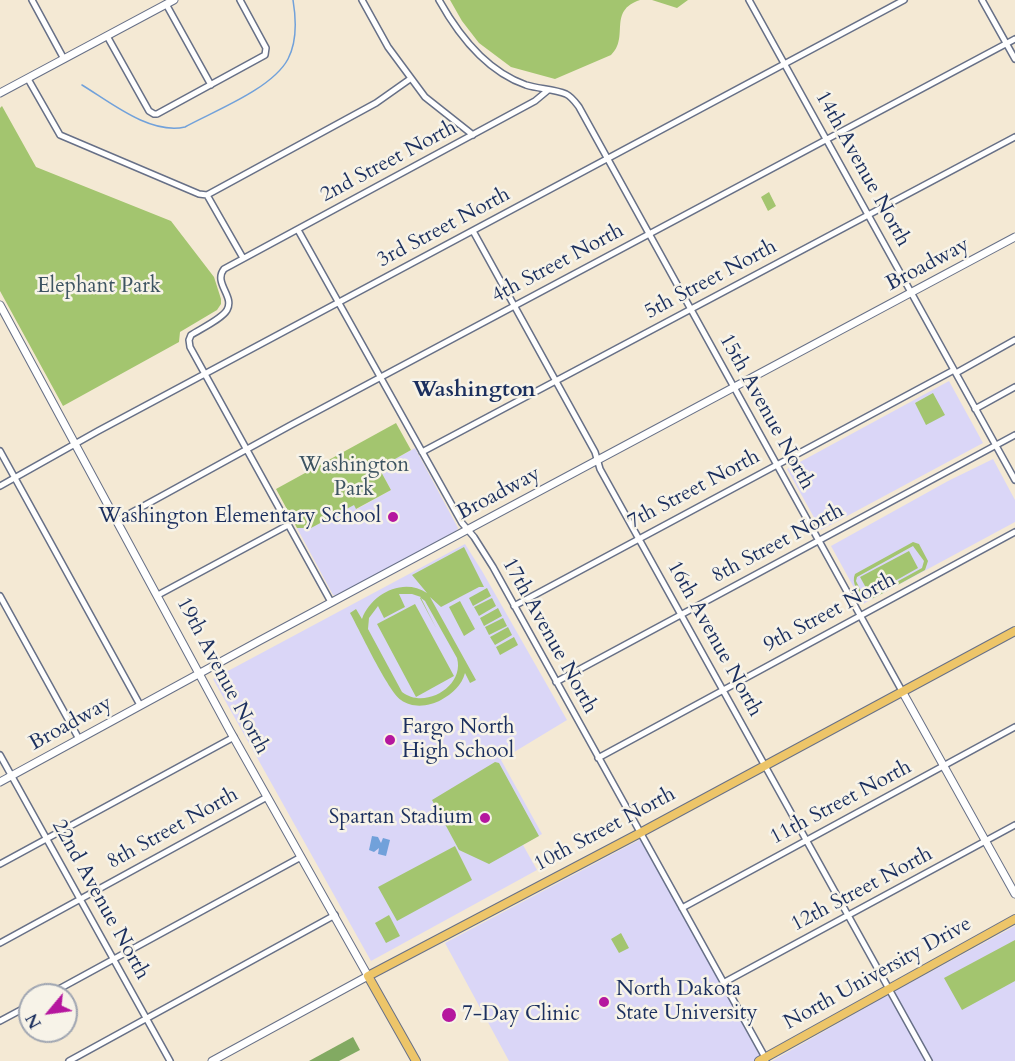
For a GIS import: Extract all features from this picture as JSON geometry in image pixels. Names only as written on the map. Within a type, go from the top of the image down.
[{"type":"main road","name":"10th Street North","points":[[368,976],[1015,631]]},
{"type":"main road","name":"North University Drive","points":[[764,1060],[1015,919]]},
{"type":"main road","name":"19th Avenue North","points":[[368,976],[416,1061]]},
{"type":"street","points":[[32,0],[64,59]]},
{"type":"street","points":[[0,93],[174,0]]},
{"type":"street","points":[[107,36],[149,111],[154,114],[263,57],[266,52],[265,45],[240,0]]},
{"type":"street","points":[[362,0],[388,47],[410,79],[425,97],[473,135]]},
{"type":"street","name":"15th Avenue North","points":[[439,0],[451,22],[480,55],[521,83],[567,94],[579,107],[1015,894]]},
{"type":"street","name":"14th Avenue North","points":[[749,0],[1015,480]]},
{"type":"street","name":"3rd Street North","points":[[0,486],[904,0]]},
{"type":"street","points":[[982,0],[1015,58]]},
{"type":"street","points":[[166,4],[211,85]]},
{"type":"street","name":"4th Street North","points":[[118,520],[380,377],[1015,39]]},
{"type":"street","points":[[28,79],[60,135],[207,195],[243,258]]},
{"type":"street","points":[[207,195],[376,103],[410,79]]},
{"type":"street","name":"2nd Street North","points":[[205,374],[190,347],[189,340],[191,335],[223,315],[228,309],[228,299],[220,275],[224,269],[535,101],[547,91]]},
{"type":"street","name":"5th Street North","points":[[422,452],[1015,136]]},
{"type":"street","name":"17th Avenue North","points":[[298,230],[422,452],[468,530],[493,567],[764,1060]]},
{"type":"street","name":"16th Avenue North","points":[[473,231],[598,459],[600,470],[929,1061]]},
{"type":"street","name":"Broadway","points":[[0,782],[331,602],[1015,237]]},
{"type":"street","name":"19th Avenue North","points":[[0,305],[234,737],[368,976]]},
{"type":"street","name":"7th Street North","points":[[514,606],[1015,340]]},
{"type":"street","points":[[205,374],[331,602]]},
{"type":"street","points":[[975,409],[1015,387]]},
{"type":"street","name":"8th Street North","points":[[556,682],[1015,435]]},
{"type":"street","points":[[0,451],[140,705]]},
{"type":"street","points":[[158,595],[288,525]]},
{"type":"street","name":"9th Street North","points":[[598,758],[1015,532]]},
{"type":"street","points":[[0,596],[79,739]]},
{"type":"street","name":"11th Street North","points":[[682,908],[1015,727]]},
{"type":"street","points":[[0,864],[234,737]]},
{"type":"street","name":"22nd Avenue North","points":[[0,755],[170,1061]]},
{"type":"street","name":"8th Street North","points":[[0,943],[267,797]]},
{"type":"street","name":"12th Street North","points":[[723,983],[1015,825]]},
{"type":"street","points":[[70,983],[301,857]]},
{"type":"street","points":[[69,1061],[335,915]]},
{"type":"street","name":"10th Street North","points":[[212,1061],[368,976]]},
{"type":"street","points":[[0,1021],[18,1011]]},
{"type":"shaded area","points":[[949,381],[983,443],[821,530],[787,469]]},
{"type":"shaded area","name":"Washington Elementary School","points":[[415,448],[458,528],[337,596],[333,595],[297,528],[311,528],[354,504],[357,509],[391,490],[379,468]]},
{"type":"shaded area","points":[[993,459],[1015,500],[1015,522],[863,604],[831,546],[948,481]]},
{"type":"shaded area","name":"Fargo North High School","points":[[465,544],[567,720],[501,760],[542,834],[523,845],[537,870],[371,961],[213,679]]},
{"type":"shaded area","name":"North Dakota State University","points":[[641,839],[763,1061],[509,1061],[445,943]]},
{"type":"shaded area","name":"North Dakota State University","points":[[1015,926],[1015,1061],[772,1061],[888,995]]},
{"type":"green space","points":[[450,0],[640,0],[624,11],[621,17],[619,40],[611,55],[555,79],[511,67],[479,43]]},
{"type":"green space","points":[[652,0],[688,0],[677,8]]},
{"type":"green space","name":"Elephant Park","points":[[2,106],[36,167],[171,221],[214,277],[221,299],[217,310],[180,332],[179,342],[63,406],[0,291],[0,108]]},
{"type":"green space","points":[[769,192],[776,206],[768,211],[761,197]]},
{"type":"green space","points":[[933,393],[945,415],[926,425],[915,403]]},
{"type":"green space","name":"Washington Park","points":[[396,423],[411,450],[379,468],[391,490],[356,509],[354,505],[311,528],[297,528],[276,489]]},
{"type":"green space","points":[[913,542],[919,544],[928,561],[925,570],[874,598],[864,599],[857,590],[855,574]],"holes":[[[913,546],[924,561],[922,568],[871,596],[863,595],[856,581],[857,577]]]},
{"type":"green space","points":[[464,547],[484,587],[479,587],[441,607],[430,597],[476,680],[470,683],[465,673],[459,685],[449,695],[437,702],[421,706],[406,703],[395,694],[350,613],[356,609],[362,619],[373,602],[380,596],[398,588],[418,588],[427,593],[412,575]],"holes":[[[399,594],[421,597],[420,598],[436,628],[421,598],[425,601],[457,658],[458,668],[455,678],[449,686],[432,697],[411,697],[402,692],[368,629],[369,618],[378,606],[384,618],[405,607]]]},
{"type":"green space","points":[[909,551],[918,568],[870,595],[860,577]]},
{"type":"green space","points":[[487,588],[491,596],[473,606],[469,598]]},
{"type":"green space","points":[[492,598],[496,606],[479,616],[474,607]]},
{"type":"green space","points":[[460,601],[475,629],[464,636],[449,607]]},
{"type":"green space","points":[[415,604],[454,676],[416,697],[377,624]]},
{"type":"green space","points":[[498,608],[502,616],[484,626],[480,618]]},
{"type":"green space","points":[[503,618],[507,626],[489,635],[485,627]]},
{"type":"green space","points":[[508,627],[512,635],[495,645],[490,637]]},
{"type":"green space","points":[[514,637],[518,645],[500,655],[496,647]]},
{"type":"green space","name":"Spartan Stadium","points":[[495,762],[499,763],[539,836],[489,864],[459,850],[432,800]]},
{"type":"green space","points":[[455,846],[472,880],[397,921],[378,887]]},
{"type":"green space","points":[[389,915],[400,936],[386,943],[375,923]]},
{"type":"green space","points":[[621,933],[629,948],[619,953],[611,939]]},
{"type":"green space","points":[[1015,940],[1015,981],[962,1010],[944,978]]},
{"type":"green space","points":[[353,1037],[360,1050],[339,1061],[309,1061]]},
{"type":"water","points":[[372,836],[378,837],[381,843],[383,838],[390,840],[386,856],[378,854],[379,848],[374,852],[369,850]]},
{"type":"waterway","points":[[82,85],[144,122],[172,128],[185,127],[256,89],[280,70],[288,59],[293,45],[295,22],[293,0]]},
{"type":"place","name":"Washington Elementary School","points":[[393,517]]},
{"type":"place","name":"Fargo North High School","points":[[390,740]]},
{"type":"place","name":"Spartan Stadium","points":[[485,818]]},
{"type":"place","name":"North Dakota State University","points":[[604,1002]]},
{"type":"place","name":"7-Day Clinic","points":[[449,1015]]},
{"type":"district","name":"Washington","points":[[474,391]]}]
